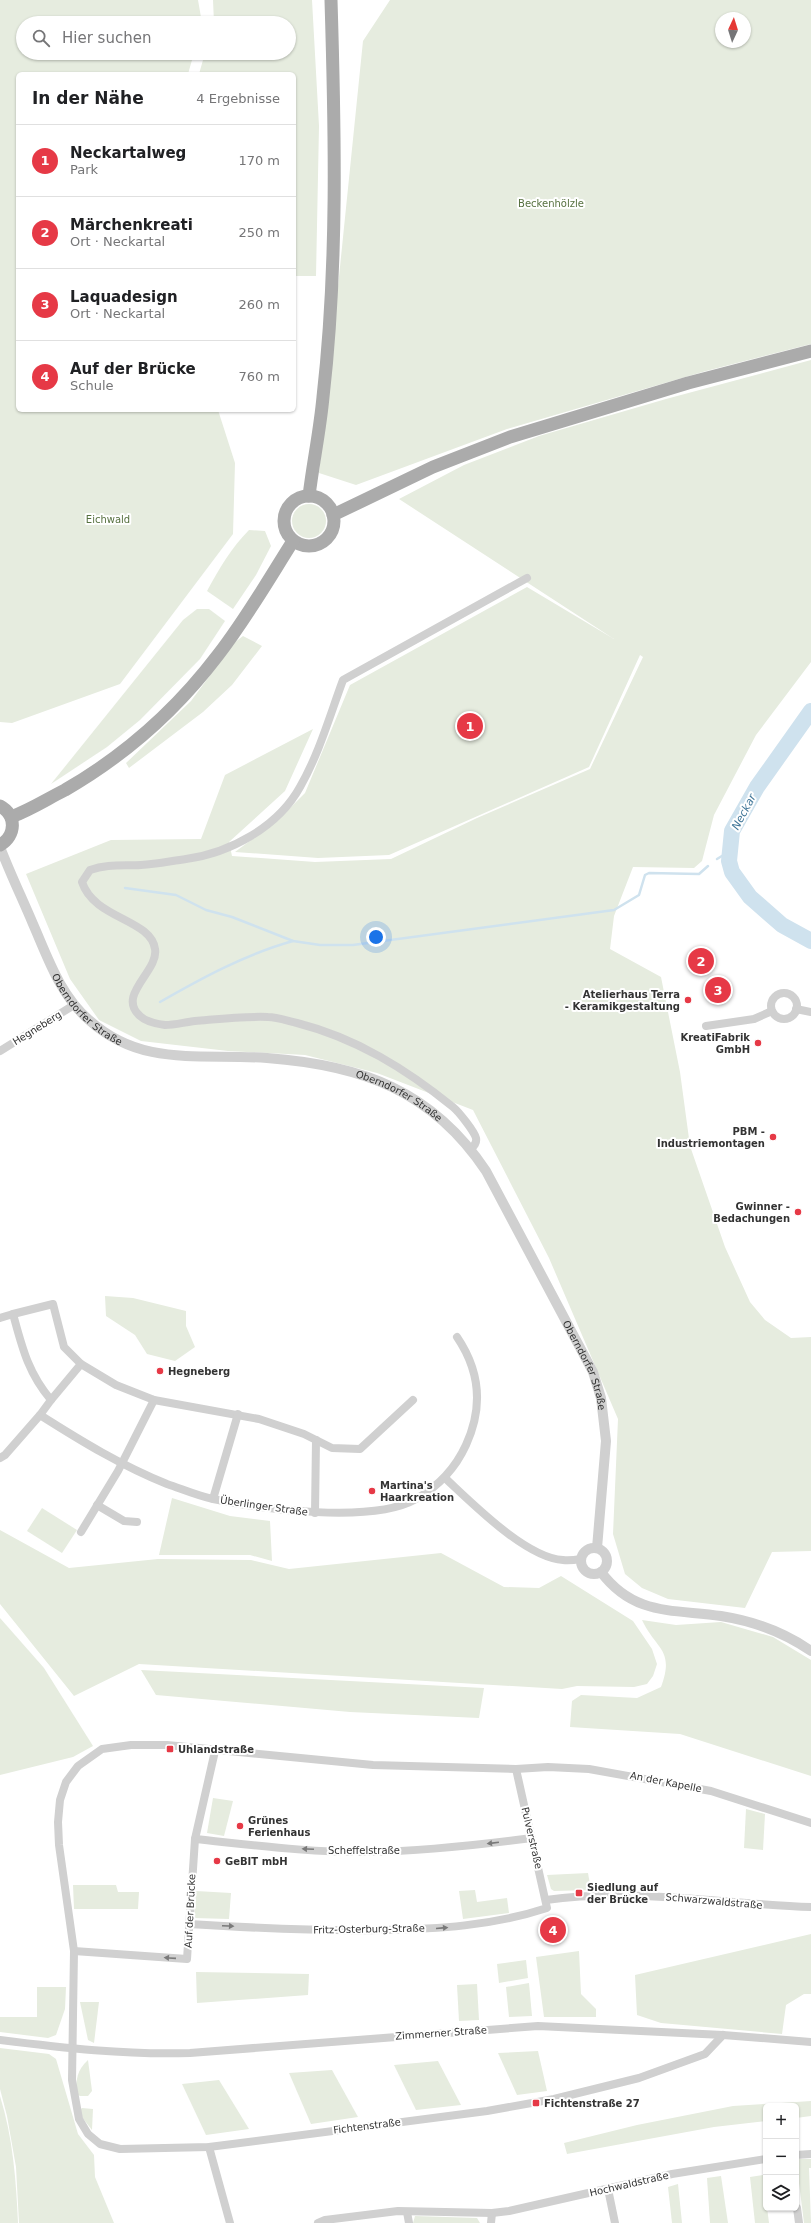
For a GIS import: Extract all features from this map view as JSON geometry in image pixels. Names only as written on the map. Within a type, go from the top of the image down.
[{"type":"main road","points":[[309,496],[323,398],[328,339],[335,147],[330,0]]},
{"type":"main road","points":[[333,515],[433,467],[510,437],[674,387],[811,351]]},
{"type":"main road","points":[[309,496],[324,502],[333,515],[332,530],[322,542],[308,546],[294,541],[285,528],[285,513],[294,501],[309,496]]},
{"type":"main road","points":[[11,817],[26,812],[88,777],[127,748],[171,709],[220,653],[294,541]]},
{"type":"main road","points":[[0,806],[8,811],[13,828],[11,834],[0,846]]},
{"type":"street","points":[[472,1149],[476,1138],[455,1109],[416,1078],[378,1054],[347,1039],[312,1027],[269,1017],[196,1021],[166,1025],[155,1024],[140,1017],[135,1011],[132,1000],[137,987],[154,961],[155,949],[150,937],[142,930],[98,906],[85,893],[82,882],[90,870],[103,866],[142,865],[188,859],[231,848],[244,840],[273,819],[300,788],[344,680],[527,578]]},
{"type":"street","name":"Oberndorfer Straße","points":[[0,846],[57,979],[74,1005],[106,1035],[145,1052],[183,1056],[267,1058],[342,1070],[389,1085],[409,1095],[432,1110],[449,1124],[472,1149],[486,1171],[593,1372],[604,1415],[606,1453],[597,1548]]},
{"type":"street","points":[[784,993],[794,998],[796,1009],[792,1016],[785,1019],[777,1017],[772,1011],[773,999],[784,993]]},
{"type":"street","name":"Hegneberg","points":[[0,1051],[74,1005]]},
{"type":"street","points":[[796,1009],[811,1012]]},
{"type":"street","points":[[706,1026],[754,1018],[772,1011]]},
{"type":"street","points":[[0,1318],[53,1304],[64,1346],[80,1364],[116,1385],[154,1400],[238,1414],[286,1426],[332,1448],[360,1449],[413,1400]]},
{"type":"street","points":[[13,1314],[29,1368],[39,1386],[51,1400]]},
{"type":"street","name":"Überlinger Straße","points":[[40,1415],[81,1441],[121,1463],[168,1484],[213,1499],[265,1508],[315,1513],[391,1508],[415,1500],[445,1478],[459,1460],[474,1428],[477,1405],[476,1380],[470,1360],[457,1337]]},
{"type":"street","points":[[0,1458],[5,1455],[40,1415],[80,1364]]},
{"type":"street","points":[[81,1532],[121,1463],[154,1400]]},
{"type":"street","name":"Überlinger Straße","points":[[213,1499],[238,1414]]},
{"type":"street","name":"Überlinger Straße","points":[[315,1513],[316,1440]]},
{"type":"street","points":[[445,1478],[514,1539],[549,1557],[562,1560],[581,1559]]},
{"type":"street","points":[[97,1506],[124,1521],[137,1522]]},
{"type":"street","points":[[597,1548],[604,1553],[607,1561],[601,1572],[593,1574],[586,1571],[581,1559],[588,1549],[597,1548]]},
{"type":"street","points":[[601,1572],[615,1589],[627,1597],[661,1610],[720,1616],[760,1625],[782,1634],[811,1651]]},
{"type":"street","points":[[72,2049],[74,1951],[59,1845],[58,1822],[60,1800],[66,1782],[78,1766],[102,1749],[130,1745],[161,1745],[373,1765],[516,1769]]},
{"type":"street","name":"Auf der Brücke","points":[[74,1951],[187,1959],[195,1839],[215,1751]]},
{"type":"street","name":"An der Kapelle","points":[[516,1769],[565,1767],[640,1777],[711,1791],[811,1823]]},
{"type":"street","name":"Pulverstraße","points":[[516,1769],[547,1904]]},
{"type":"street","name":"Scheffelstraße","points":[[195,1839],[280,1847],[370,1852],[446,1848],[532,1838]]},
{"type":"street","name":"Schwarzwaldstraße","points":[[547,1904],[571,1897],[653,1896],[811,1907]]},
{"type":"street","name":"Fritz-Osterburg-Straße","points":[[189,1924],[290,1930],[439,1928],[491,1923],[547,1904]]},
{"type":"street","name":"Zimmerner Straße","points":[[0,2040],[72,2049],[154,2054],[190,2053],[538,2026],[723,2035],[811,2042]]},
{"type":"street","name":"Fichtenstraße","points":[[72,2049],[74,2103],[79,2119],[88,2134],[100,2144],[120,2149],[209,2147],[487,2111],[554,2099],[640,2078],[705,2054],[723,2035]]},
{"type":"street","points":[[209,2147],[230,2223]]},
{"type":"street","points":[[799,2155],[811,2154]]},
{"type":"street","name":"Hochwaldstraße","points":[[318,2223],[325,2220],[407,2212],[492,2213],[510,2211],[672,2174],[763,2159]]},
{"type":"street","points":[[608,2189],[615,2223]]},
{"type":"street","points":[[797,2211],[799,2223]]},
{"type":"street","points":[[407,2212],[409,2223]]},
{"type":"street","points":[[491,2223],[492,2213]]},
{"type":"green space","name":"Eichwald","points":[[0,0],[198,0],[201,16],[16,16],[16,60],[192,60],[189,72],[16,72],[16,412],[219,412],[235,463],[233,534],[120,684],[12,723],[0,722]]},
{"type":"green space","points":[[213,0],[312,0],[319,126],[316,276],[296,276],[296,72],[200,72],[203,60],[296,60],[296,16],[214,16]]},
{"type":"green space","name":"Beckenhölzle","points":[[390,0],[811,0],[811,344],[706,371],[507,429],[356,485],[319,473],[363,41]]},
{"type":"green space","points":[[811,360],[811,662],[756,735],[714,815],[702,861],[694,868],[633,867],[614,916],[610,949],[661,977],[680,1072],[690,1146],[725,1247],[750,1302],[765,1320],[791,1338],[811,1337],[811,1551],[772,1552],[745,1608],[668,1599],[642,1588],[625,1574],[613,1534],[618,1419],[549,1258],[473,1110],[377,1073],[305,1055],[228,1051],[141,1041],[99,1020],[70,979],[26,874],[111,840],[201,839],[225,775],[313,729],[285,791],[229,842],[232,856],[315,862],[391,859],[477,818],[590,769],[643,657],[640,655],[589,767],[389,855],[318,858],[235,852],[279,819],[305,793],[350,685],[527,587],[614,639],[399,499],[464,465],[539,436],[666,399]]},
{"type":"green space","points":[[306,504],[312,504],[316,505],[323,511],[326,521],[325,528],[319,535],[312,538],[306,538],[302,537],[295,531],[292,524],[292,518],[293,514],[299,507]]},
{"type":"green space","points":[[249,530],[265,531],[271,546],[256,575],[233,609],[207,591],[231,551]]},
{"type":"green space","points":[[197,609],[209,609],[225,621],[200,659],[140,720],[107,747],[51,784],[183,620]]},
{"type":"green space","points":[[243,636],[262,646],[232,685],[203,712],[129,768],[126,763],[191,701],[234,643]]},
{"type":"green space","points":[[105,1296],[133,1298],[186,1311],[186,1326],[195,1347],[175,1361],[147,1354],[135,1335],[106,1316]]},
{"type":"green space","points":[[172,1498],[230,1516],[270,1521],[272,1561],[250,1555],[159,1555]]},
{"type":"green space","points":[[42,1508],[77,1530],[62,1553],[27,1531]]},
{"type":"green space","points":[[0,1530],[69,1568],[158,1559],[251,1560],[289,1569],[441,1553],[504,1587],[539,1588],[561,1576],[633,1621],[652,1649],[657,1664],[653,1676],[647,1684],[634,1687],[577,1686],[562,1689],[139,1664],[74,1696],[0,1604]]},
{"type":"green space","points":[[0,1618],[44,1668],[93,1746],[73,1757],[0,1775]]},
{"type":"green space","points":[[642,1620],[676,1625],[721,1622],[773,1637],[811,1660],[811,1776],[680,1734],[570,1727],[572,1701],[581,1695],[637,1698],[661,1687],[665,1674],[665,1657]]},
{"type":"green space","points":[[141,1670],[484,1688],[479,1718],[350,1712],[156,1695]]},
{"type":"green space","points":[[213,1798],[233,1801],[224,1836],[207,1833]]},
{"type":"green space","points":[[746,1809],[765,1814],[763,1850],[744,1848]]},
{"type":"green space","points":[[588,1873],[591,1890],[554,1891],[551,1889],[547,1875]]},
{"type":"green space","points":[[73,1885],[116,1885],[118,1892],[139,1892],[138,1909],[74,1909]]},
{"type":"green space","points":[[475,1890],[477,1902],[507,1898],[509,1913],[463,1919],[459,1891]]},
{"type":"green space","points":[[196,1891],[231,1893],[229,1919],[194,1918]]},
{"type":"green space","points":[[811,1934],[811,1994],[804,1994],[786,2005],[782,2034],[661,2023],[637,2015],[635,1975]]},
{"type":"green space","points":[[579,1951],[581,1994],[596,2009],[596,2017],[544,2017],[536,1957]]},
{"type":"green space","points":[[526,1960],[528,1978],[499,1983],[497,1964]]},
{"type":"green space","points":[[196,1972],[309,1974],[308,1995],[197,2003]]},
{"type":"green space","points":[[529,1983],[532,2016],[509,2017],[506,1987]]},
{"type":"green space","points":[[477,1984],[479,2020],[459,2021],[457,1985]]},
{"type":"green space","points":[[37,1987],[66,1987],[65,2009],[56,2035],[48,2038],[0,2032],[0,2017],[37,2017]]},
{"type":"green space","points":[[80,2002],[99,2002],[94,2043],[88,2040]]},
{"type":"green space","points":[[0,2048],[49,2054],[56,2059],[78,2134],[94,2155],[95,2177],[114,2223],[19,2223],[16,2167],[7,2116],[0,2089]]},
{"type":"green space","points":[[538,2051],[547,2091],[517,2095],[498,2053]]},
{"type":"green space","points":[[88,2060],[92,2091],[88,2096],[80,2096],[76,2094],[77,2079],[81,2067]]},
{"type":"green space","points":[[438,2061],[461,2105],[416,2110],[394,2065]]},
{"type":"green space","points":[[332,2070],[358,2117],[311,2124],[289,2073]]},
{"type":"green space","points":[[219,2080],[249,2129],[206,2135],[182,2084]]},
{"type":"green space","points":[[0,2096],[11,2143],[18,2223],[0,2223]]},
{"type":"green space","points":[[811,2101],[811,2116],[799,2118],[799,2103],[780,2103]]},
{"type":"green space","points":[[763,2104],[763,2121],[714,2127],[567,2154],[564,2143],[637,2125],[733,2106]]},
{"type":"green space","points":[[82,2108],[93,2109],[92,2130],[81,2116],[80,2110]]},
{"type":"green space","points":[[799,2159],[811,2159],[811,2168],[809,2168],[811,2223],[804,2223],[799,2183]]},
{"type":"green space","points":[[763,2175],[763,2211],[768,2211],[769,2223],[755,2223],[750,2177]]},
{"type":"green space","points":[[721,2176],[728,2223],[710,2223],[707,2178]]},
{"type":"green space","points":[[678,2184],[682,2223],[672,2223],[668,2187]]},
{"type":"green space","points":[[415,2216],[477,2218],[480,2223],[413,2223]]},
{"type":"waterway","name":"Neckar","points":[[811,711],[757,787],[732,831],[729,861],[732,872],[750,897],[782,925],[811,941]]},
{"type":"waterway","points":[[717,859],[730,851]]},
{"type":"waterway","points":[[125,888],[176,895],[206,910],[232,917],[293,941],[320,945],[353,945],[614,910],[639,895],[645,875],[649,873],[699,874],[708,866]]},
{"type":"waterway","points":[[160,1002],[241,960],[293,941]]},
{"type":"place","name":"Neckartalweg","points":[[470,726]]},
{"type":"place","name":"Märchenkreati","points":[[701,961]]},
{"type":"place","name":"Laquadesign","points":[[718,990]]},
{"type":"place","name":"Atelierhaus Terra - Keramikgestaltung","points":[[688,1000]]},
{"type":"place","name":"KreatiFabrik GmbH","points":[[758,1043]]},
{"type":"place","name":"PBM - Industriemontagen","points":[[773,1137]]},
{"type":"place","name":"Gwinner - Bedachungen","points":[[798,1212]]},
{"type":"place","name":"Hegneberg","points":[[160,1371]]},
{"type":"place","name":"Martina's Haarkreation","points":[[372,1491]]},
{"type":"place","name":"Uhlandstraße","points":[[170,1749]]},
{"type":"place","name":"Grünes Ferienhaus","points":[[240,1826]]},
{"type":"place","name":"GeBIT mbH","points":[[217,1861]]},
{"type":"place","name":"Siedlung auf der Brücke","points":[[579,1893]]},
{"type":"place","name":"Auf der Brücke","points":[[553,1930]]},
{"type":"place","name":"Fichtenstraße 27","points":[[536,2103]]}]
